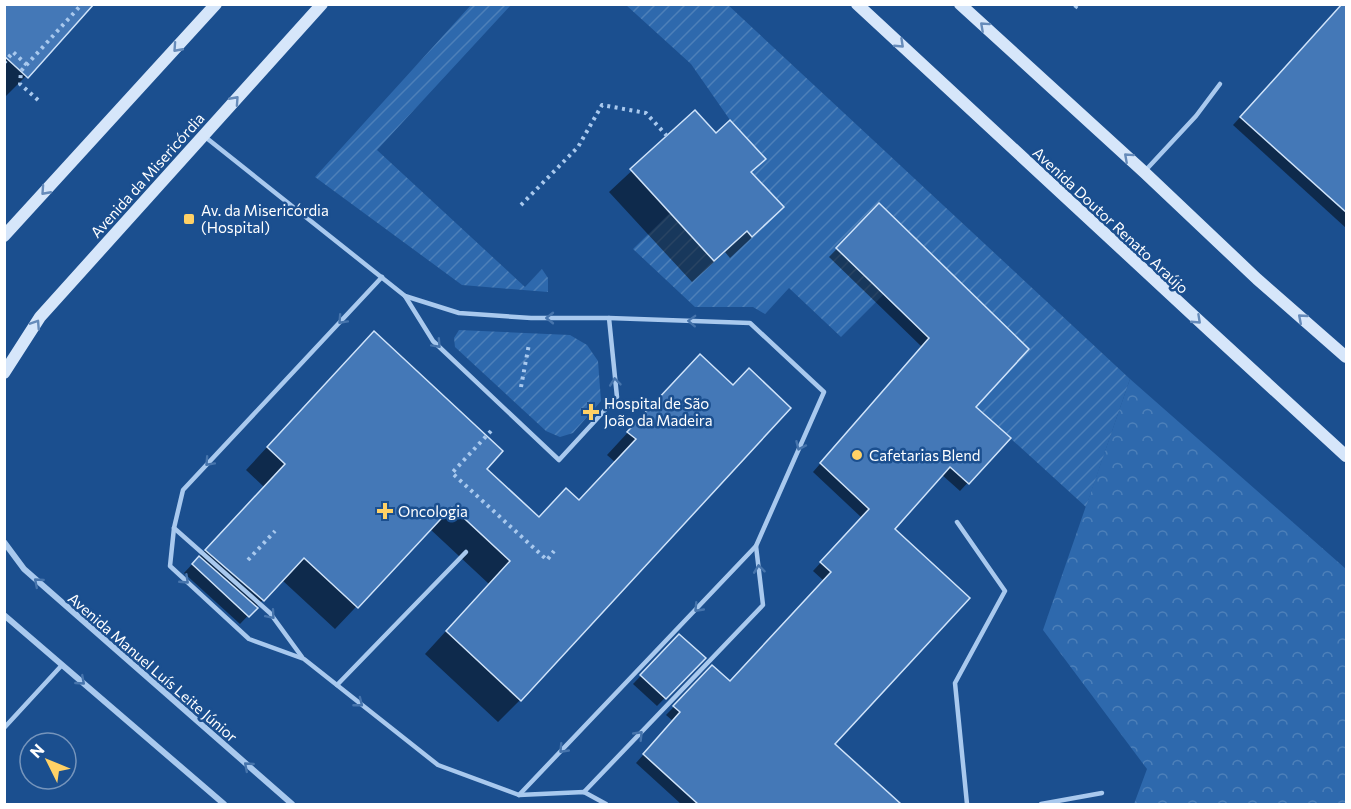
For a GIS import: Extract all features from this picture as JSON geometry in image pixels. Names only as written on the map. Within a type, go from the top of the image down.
[{"type":"main road","points":[[4,236],[216,4]]},
{"type":"main road","name":"Avenida da Misericórdia","points":[[4,374],[40,317],[322,4]]},
{"type":"main road","name":"Avenida Doutor Renato Araújo","points":[[857,4],[1347,456]]},
{"type":"main road","points":[[960,4],[1257,279],[1347,357]]},
{"type":"street","name":"Avenida Manuel Luís Leite Júnior","points":[[4,542],[24,569],[292,804]]},
{"type":"street","points":[[4,615],[224,804]]},
{"type":"lane","points":[[1144,172],[1196,116],[1220,84]]},
{"type":"lane","points":[[203,135],[405,296],[433,341],[559,460],[617,397],[609,318]]},
{"type":"lane","points":[[303,659],[249,639],[170,566],[174,528],[183,490],[382,277]]},
{"type":"lane","points":[[405,296],[459,313],[531,318],[750,323],[824,392],[756,546],[519,795]]},
{"type":"lane","points":[[957,522],[1005,591],[955,683],[967,804]]},
{"type":"lane","points":[[174,528],[270,614],[303,659],[438,765],[519,795],[584,792],[606,804]]},
{"type":"lane","points":[[584,792],[763,605],[756,546]]},
{"type":"lane","points":[[337,685],[466,552]]},
{"type":"lane","points":[[4,728],[62,665]]},
{"type":"lane","points":[[1041,804],[1102,793]]},
{"type":"path","points":[[38,100],[20,84],[21,71],[82,4]]},
{"type":"path","points":[[4,63],[13,52],[27,65]]},
{"type":"path","points":[[521,205],[578,147],[602,105],[646,113],[667,136]]},
{"type":"path","points":[[531,318],[531,333],[517,405],[452,472],[547,560],[554,551]]},
{"type":"path","points":[[231,578],[275,531]]},
{"type":"green space","points":[[471,5],[511,5],[377,150],[525,287],[542,269],[548,278],[548,292],[462,285],[315,177]]},
{"type":"green space","points":[[626,5],[728,5],[1130,379],[1086,507],[976,407],[879,204],[836,248],[884,294],[841,337],[789,288],[765,314],[753,307],[695,307],[633,249],[670,213],[714,261],[747,231],[753,237],[784,207],[751,172],[765,158],[730,120],[691,64]]},
{"type":"green space","points":[[459,330],[570,335],[587,345],[598,361],[601,401],[573,433],[560,437],[546,431],[455,347],[454,338]]},
{"type":"green space","points":[[1130,379],[1346,569],[1346,804],[1134,804],[1147,769],[1043,630]]},
{"type":"building","points":[[4,4],[94,4],[28,78],[4,56]]},
{"type":"building","points":[[1342,4],[1347,4],[1347,213],[1240,117]]},
{"type":"building","points":[[695,110],[716,133],[730,120],[766,159],[751,172],[784,207],[752,237],[747,231],[714,261],[630,169]]},
{"type":"building","points":[[879,203],[1029,349],[976,407],[1011,438],[969,484],[950,467],[895,529],[970,598],[835,744],[901,804],[698,804],[643,754],[680,712],[673,706],[712,665],[730,681],[831,572],[820,562],[869,509],[820,463],[929,338],[836,248]]},
{"type":"building","points":[[374,331],[503,451],[487,469],[539,517],[566,488],[579,500],[636,439],[627,432],[700,354],[733,385],[749,368],[791,408],[521,701],[446,631],[510,561],[452,507],[358,608],[304,558],[264,601],[205,550],[285,464],[267,447]]},
{"type":"building","points":[[199,556],[258,608],[249,617],[192,564]]},
{"type":"building","points":[[679,634],[706,658],[666,699],[640,675]]},
{"type":"place","name":"Av. da Misericórdia (Hospital)","points":[[189,219]]},
{"type":"place","name":"Hospital de São João da Madeira","points":[[591,412]]},
{"type":"place","name":"Cafetarias Blend","points":[[857,455]]},
{"type":"place","name":"Oncologia","points":[[385,511]]}]
